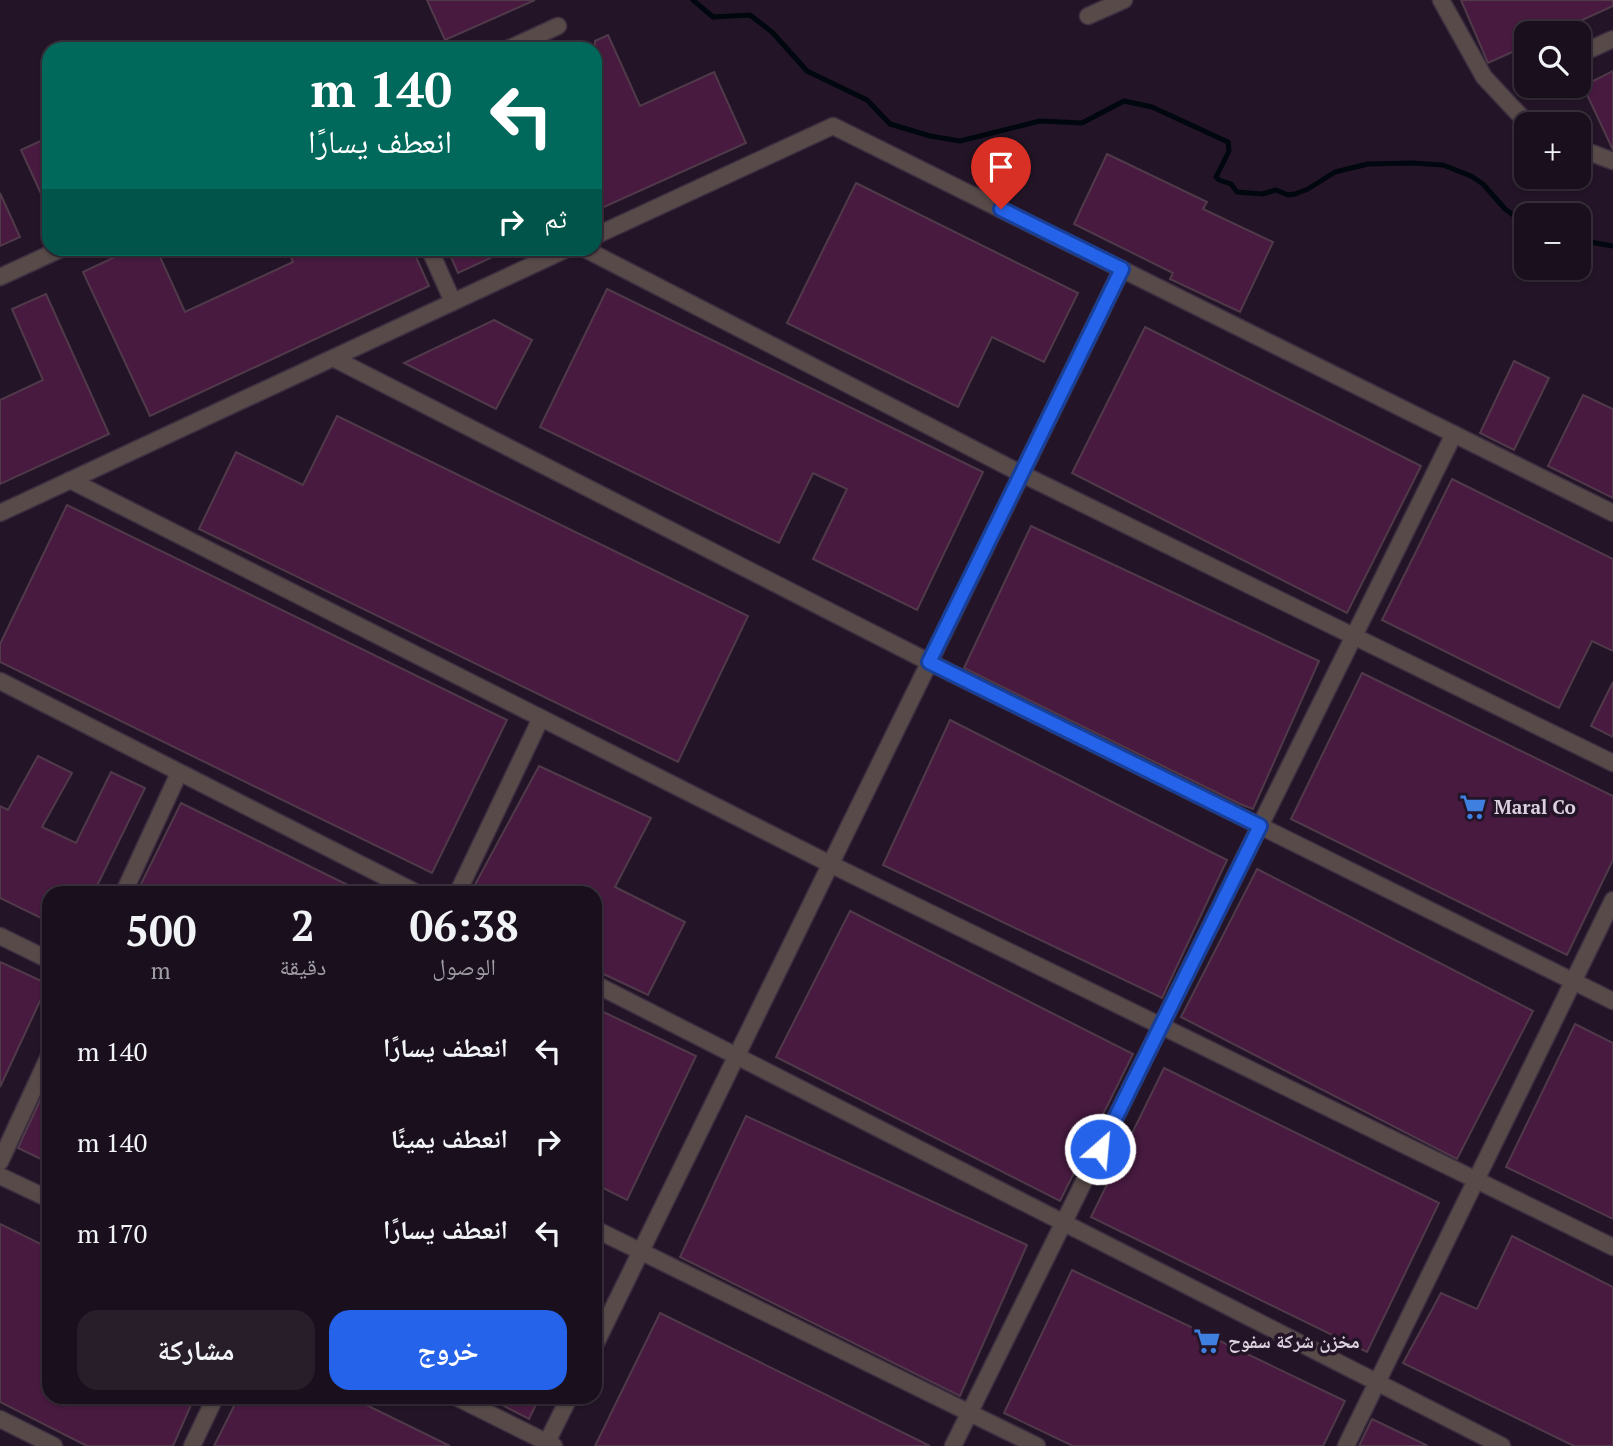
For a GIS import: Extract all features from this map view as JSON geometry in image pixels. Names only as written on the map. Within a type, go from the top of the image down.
[{"type":"lane","points":[[1088,16],[1124,0]]},
{"type":"lane","points":[[1441,0],[1484,77],[1517,112]]},
{"type":"lane","points":[[523,42],[558,26]]},
{"type":"lane","points":[[1591,49],[1613,39]]},
{"type":"lane","points":[[602,233],[833,126],[1613,513]]},
{"type":"lane","points":[[1591,153],[1613,161]]},
{"type":"lane","points":[[0,277],[46,256]]},
{"type":"lane","points":[[433,256],[453,302]]},
{"type":"lane","points":[[0,513],[552,256]]},
{"type":"lane","points":[[599,256],[1022,474],[1613,763]]},
{"type":"lane","points":[[602,1331],[1122,269]]},
{"type":"lane","points":[[333,358],[929,662],[1613,1001]]},
{"type":"lane","points":[[953,1446],[1454,434]]},
{"type":"lane","points":[[70,480],[830,864],[1613,1247]]},
{"type":"lane","points":[[0,681],[403,886]]},
{"type":"lane","points":[[461,886],[541,718]]},
{"type":"lane","points":[[127,886],[180,773]]},
{"type":"lane","points":[[1346,1446],[1613,900]]},
{"type":"lane","points":[[0,936],[42,957]]},
{"type":"lane","points":[[602,988],[1502,1446]]},
{"type":"lane","points":[[0,1162],[42,1071]]},
{"type":"lane","points":[[0,1175],[42,1196]]},
{"type":"lane","points":[[602,1232],[1037,1446]]},
{"type":"lane","points":[[192,1446],[212,1404]]},
{"type":"lane","points":[[470,1404],[549,1445],[566,1404]]},
{"type":"lane","points":[[0,1419],[54,1446]]},
{"type":"building","points":[[427,0],[535,0],[445,40]]},
{"type":"building","points":[[1461,0],[1613,0],[1613,6],[1580,21],[1514,21],[1514,51],[1488,63]]},
{"type":"building","points":[[608,35],[640,106],[714,72],[746,143],[602,208],[602,42],[595,41]]},
{"type":"building","points":[[1613,71],[1613,150],[1589,98],[1591,98],[1591,82]]},
{"type":"building","points":[[42,140],[42,196],[21,150]]},
{"type":"building","points":[[1107,154],[1207,202],[1203,209],[1273,242],[1240,312],[1170,279],[1173,273],[1074,224]]},
{"type":"building","points":[[856,183],[1078,293],[1044,362],[992,337],[958,407],[787,323]]},
{"type":"building","points":[[0,193],[20,237],[0,246]]},
{"type":"building","points":[[117,256],[160,256],[185,312],[293,262],[290,256],[416,256],[429,286],[150,416],[83,272]]},
{"type":"building","points":[[451,256],[495,256],[458,273]]},
{"type":"building","points":[[607,289],[983,472],[917,610],[813,559],[847,489],[813,473],[779,543],[540,427]]},
{"type":"building","points":[[46,294],[109,434],[0,484],[0,400],[43,380],[12,309]]},
{"type":"building","points":[[494,320],[532,340],[496,409],[404,363]]},
{"type":"building","points":[[1145,327],[1421,466],[1347,613],[1072,473]]},
{"type":"building","points":[[1514,361],[1549,378],[1514,450],[1480,433]]},
{"type":"building","points":[[1583,395],[1613,409],[1613,498],[1548,466]]},
{"type":"building","points":[[337,416],[748,616],[678,762],[199,529],[236,452],[303,485]]},
{"type":"building","points":[[1452,479],[1613,559],[1613,651],[1592,641],[1559,708],[1382,620]]},
{"type":"building","points":[[67,505],[507,720],[432,873],[0,662],[0,644]]},
{"type":"building","points":[[1031,526],[1319,661],[1253,809],[964,668]]},
{"type":"building","points":[[1362,673],[1613,796],[1613,860],[1567,955],[1291,819]]},
{"type":"building","points":[[1613,682],[1613,737],[1591,726]]},
{"type":"building","points":[[950,720],[1227,860],[1162,998],[883,865]]},
{"type":"building","points":[[38,756],[72,773],[42,827],[76,843],[111,772],[145,788],[97,886],[42,886],[42,919],[0,898],[0,806],[8,810]]},
{"type":"building","points":[[539,766],[651,818],[615,887],[685,922],[648,995],[602,973],[602,886],[474,886]]},
{"type":"building","points":[[181,803],[350,886],[140,886]]},
{"type":"building","points":[[1257,869],[1533,1011],[1457,1159],[1181,1017]]},
{"type":"building","points":[[850,911],[1133,1054],[1060,1201],[776,1057]]},
{"type":"building","points":[[0,962],[42,981],[42,997],[0,1087]]},
{"type":"building","points":[[602,1011],[696,1056],[627,1200],[602,1188]]},
{"type":"building","points":[[1575,1024],[1613,1043],[1613,1219],[1506,1167]]},
{"type":"building","points":[[1164,1068],[1439,1203],[1367,1352],[1091,1217]]},
{"type":"building","points":[[42,1096],[42,1160],[18,1148]]},
{"type":"building","points":[[746,1116],[1027,1245],[960,1396],[680,1257]]},
{"type":"building","points":[[0,1224],[42,1245],[42,1404],[191,1404],[173,1446],[87,1446],[0,1402]]},
{"type":"building","points":[[1512,1236],[1613,1287],[1613,1446],[1574,1446],[1403,1363],[1441,1293],[1477,1309]]},
{"type":"building","points":[[1072,1270],[1345,1401],[1323,1446],[1073,1446],[1004,1413]]},
{"type":"building","points":[[660,1313],[930,1446],[595,1446]]},
{"type":"building","points":[[235,1404],[364,1404],[450,1446],[214,1446]]},
{"type":"building","points":[[500,1404],[536,1404],[529,1419]]},
{"type":"building","points":[[1372,1419],[1428,1446],[1359,1446]]},
{"type":"waterway","points":[[693,0],[713,17],[750,15],[772,32],[807,71],[867,100],[890,124],[930,136],[960,141],[1040,121],[1082,123],[1124,101],[1152,107],[1228,142],[1229,151],[1216,177],[1231,184],[1237,192],[1262,194],[1276,190],[1288,195],[1295,194],[1335,172],[1368,164],[1443,165],[1483,184],[1514,215]]},
{"type":"waterway","points":[[1591,242],[1613,246]]},
{"type":"place","name":"Maral Co","points":[[1473,807]]},
{"type":"place","name":"مخزن شركة سفوح","points":[[1207,1341]]},
{"type":"route","points":[[1001,209],[1122,269],[929,662],[1260,826],[1100,1149]]}]
